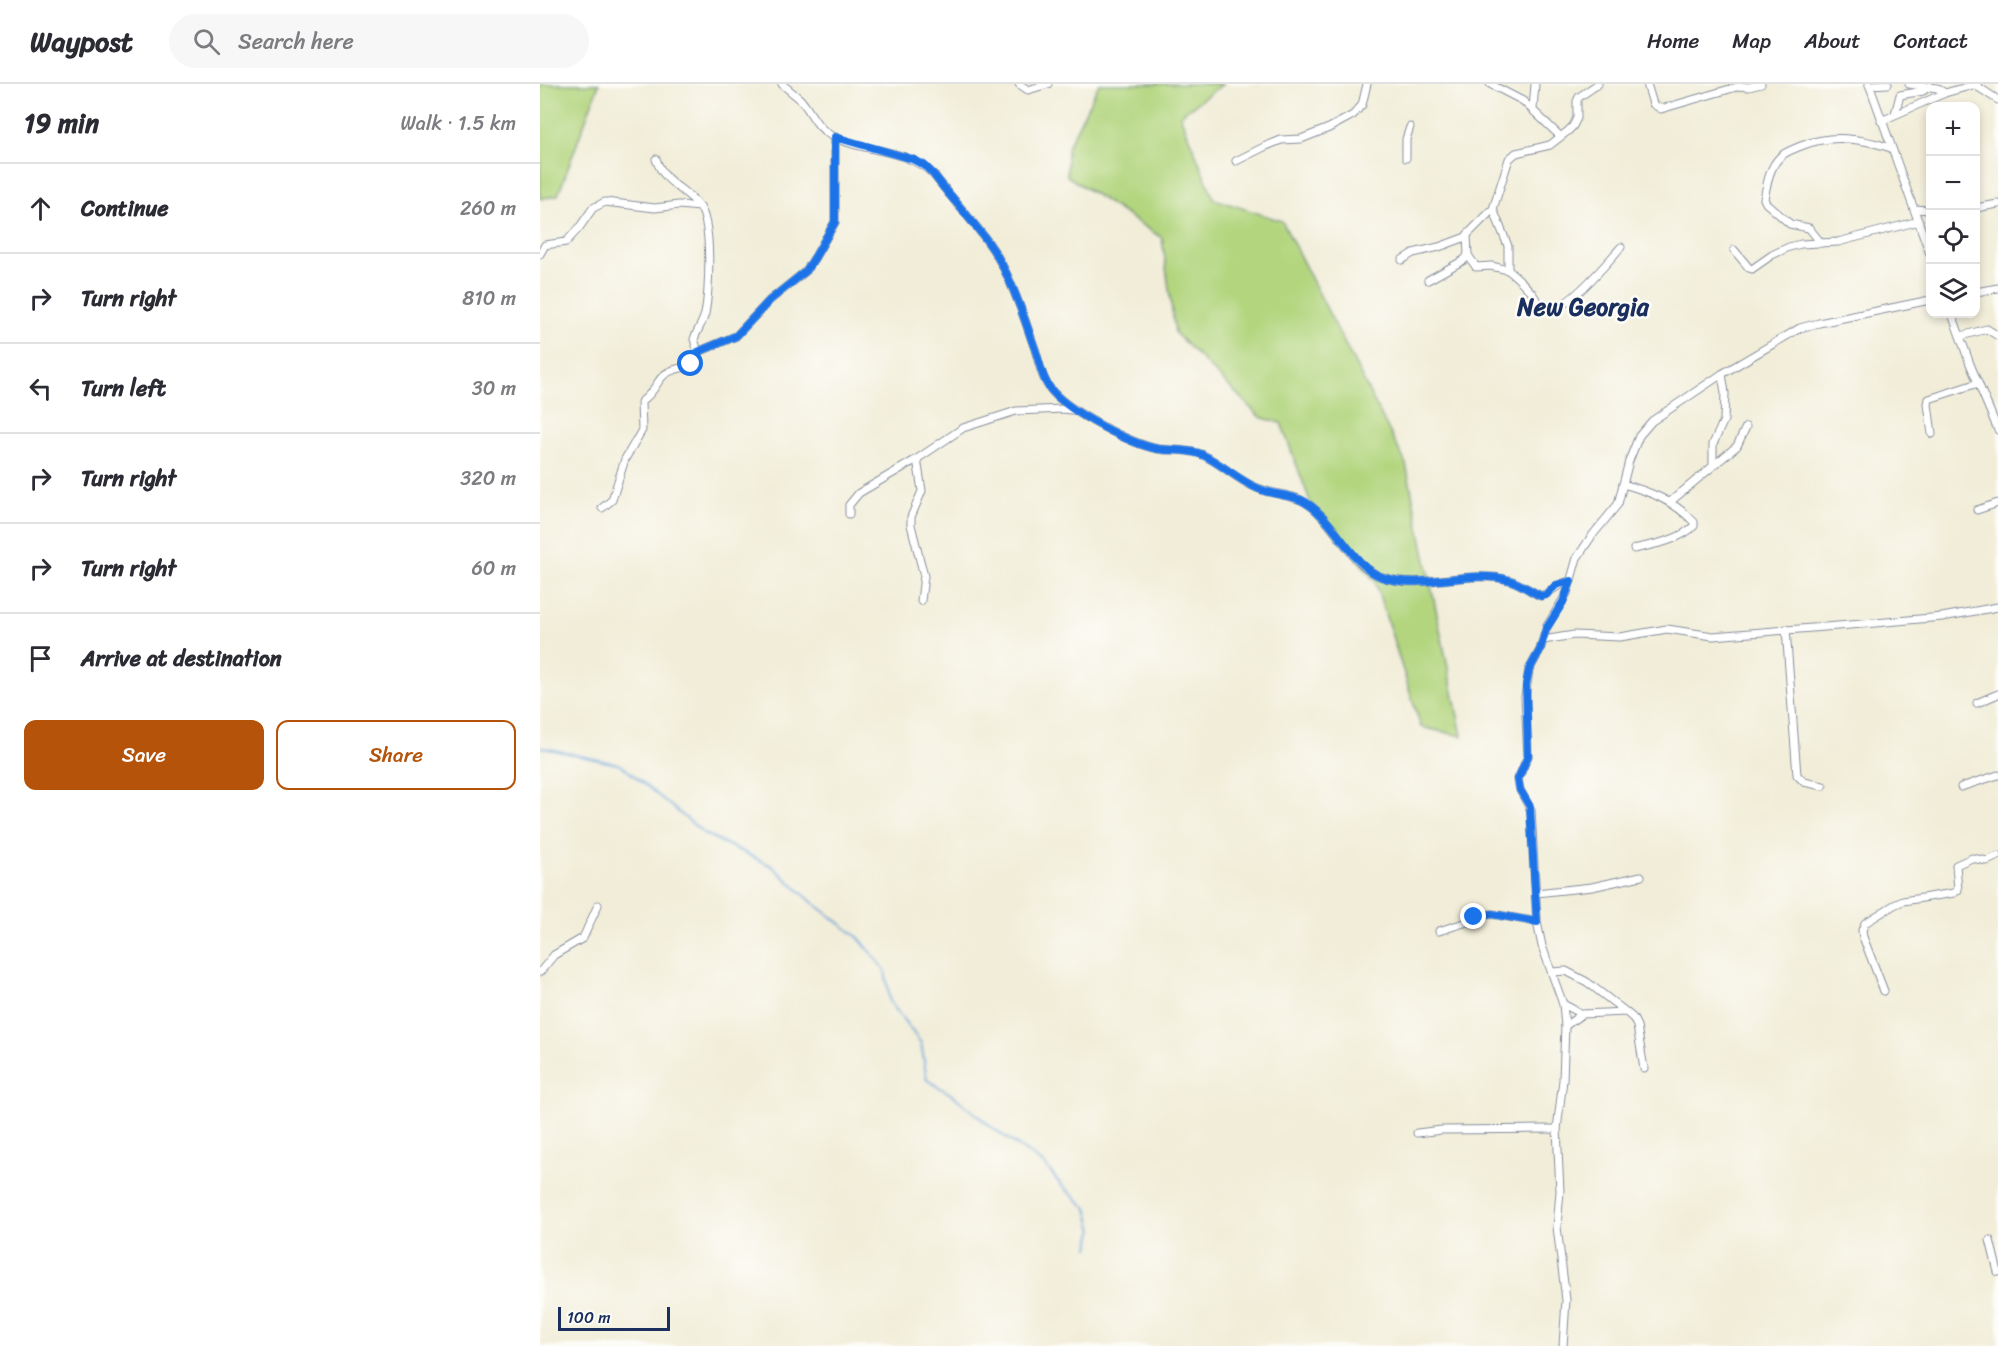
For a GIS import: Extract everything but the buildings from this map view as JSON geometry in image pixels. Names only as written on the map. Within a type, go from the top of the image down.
[{"type":"street","points":[[782,84],[800,100],[819,127],[835,137],[912,159],[924,165],[934,175],[1002,263],[1044,378],[1050,389],[1065,404],[1079,413],[1144,446],[1189,451],[1202,455],[1259,490],[1300,500],[1318,514],[1361,563],[1382,577],[1412,581],[1456,577],[1509,580],[1541,596],[1546,595],[1556,585],[1571,581]]},
{"type":"street","points":[[1019,84],[1028,90],[1048,84]]},
{"type":"street","points":[[1236,161],[1281,140],[1296,140],[1353,116],[1362,105],[1367,84]]},
{"type":"street","points":[[1490,84],[1516,97],[1533,109],[1560,136]]},
{"type":"street","points":[[1533,109],[1535,84]]},
{"type":"street","points":[[1402,260],[1413,253],[1466,237],[1493,209],[1509,159],[1516,153],[1550,145],[1574,126],[1579,97],[1598,84]]},
{"type":"street","points":[[1647,84],[1653,104],[1661,109],[1740,86],[1752,87],[1761,84]]},
{"type":"street","points":[[1888,84],[1869,85],[1926,242]]},
{"type":"street","points":[[1909,84],[1930,86],[1945,93]]},
{"type":"street","points":[[1881,121],[1945,93],[1976,84],[1998,100]]},
{"type":"street","points":[[1894,114],[1900,95],[1923,91],[1930,86]]},
{"type":"street","points":[[1406,158],[1410,128]]},
{"type":"street","points":[[603,508],[612,500],[625,459],[642,430],[641,402],[652,393],[662,376],[669,371],[687,367],[698,352],[736,336],[770,300],[806,271],[815,257],[835,222],[835,137]]},
{"type":"street","points":[[1821,243],[1809,228],[1790,224],[1764,199],[1769,173],[1779,157],[1809,143],[1833,138],[1863,140],[1891,148]]},
{"type":"street","points":[[656,159],[662,174],[700,207],[707,221],[709,248],[705,310],[702,324],[694,339],[698,352]]},
{"type":"street","points":[[540,254],[546,245],[566,242],[593,208],[605,202],[655,208],[679,205],[700,207]]},
{"type":"street","points":[[1980,207],[1998,204]]},
{"type":"street","points":[[1493,209],[1508,246],[1508,270]]},
{"type":"street","points":[[1914,209],[1926,210]]},
{"type":"street","points":[[1734,250],[1752,269],[1757,268],[1772,255],[1789,247],[1858,238],[1919,222]]},
{"type":"street","points":[[1466,237],[1468,255],[1476,267],[1491,266],[1508,270],[1526,287],[1540,306],[1550,311],[1570,300],[1583,289],[1621,247]]},
{"type":"street","points":[[1428,280],[1464,260],[1468,255]]},
{"type":"street","points":[[1980,291],[1998,288]]},
{"type":"street","points":[[1563,1346],[1566,1300],[1557,1227],[1560,1191],[1557,1129],[1563,1080],[1563,1004],[1542,946],[1537,922],[1530,807],[1520,790],[1518,779],[1528,756],[1525,697],[1527,678],[1547,626],[1567,593],[1577,558],[1618,504],[1629,461],[1640,436],[1652,421],[1722,374],[1808,325],[1926,301]]},
{"type":"street","points":[[1932,434],[1928,400],[1934,396],[1978,383],[1954,318]]},
{"type":"street","points":[[1961,336],[1998,326]]},
{"type":"street","points":[[1987,329],[1998,336]]},
{"type":"street","points":[[1970,364],[1998,430]]},
{"type":"street","points":[[1713,464],[1713,444],[1724,420],[1725,393],[1722,374]]},
{"type":"street","points":[[849,514],[849,505],[859,493],[963,428],[1016,411],[1064,409],[1079,413]]},
{"type":"street","points":[[1670,502],[1737,446],[1746,427]]},
{"type":"street","points":[[916,459],[922,491],[911,517],[914,539],[924,576],[921,601]]},
{"type":"street","points":[[1623,484],[1657,495],[1670,502],[1694,522],[1694,526],[1672,540],[1634,549]]},
{"type":"street","points":[[1977,510],[1998,503]]},
{"type":"street","points":[[1543,640],[1574,635],[1620,637],[1667,629],[1704,636],[1941,617],[1998,608]]},
{"type":"street","points":[[1786,629],[1797,775],[1804,782],[1823,786]]},
{"type":"street","points":[[1977,703],[1998,694]]},
{"type":"street","points":[[1961,786],[1998,775]]},
{"type":"street","points":[[1884,991],[1863,937],[1865,923],[1894,904],[1954,893],[1958,890],[1956,865],[1972,858],[1987,861],[1998,856]]},
{"type":"street","points":[[1536,893],[1592,886],[1641,876]]},
{"type":"street","points":[[540,972],[554,955],[583,938],[598,905]]},
{"type":"street","points":[[1439,931],[1467,922],[1474,917],[1492,914],[1537,922]]},
{"type":"street","points":[[1552,972],[1566,971],[1587,982],[1633,1018],[1637,1026],[1644,1069]]},
{"type":"street","points":[[1563,1004],[1582,1014],[1626,1012]]},
{"type":"street","points":[[1564,1026],[1582,1014]]},
{"type":"street","points":[[1416,1133],[1442,1130],[1557,1129]]},
{"type":"street","points":[[1990,1240],[1998,1272]]},
{"type":"green space","points":[[540,84],[599,84],[558,195],[540,199]]},
{"type":"green space","points":[[1099,84],[1223,84],[1180,115],[1214,199],[1282,221],[1406,464],[1462,736],[1421,727],[1375,582],[1340,537],[1316,517],[1281,423],[1260,417],[1175,333],[1162,238],[1067,176],[1067,148]]},
{"type":"waterway","points":[[540,747],[621,765],[705,834],[772,866],[812,902],[859,938],[885,970],[890,1002],[921,1043],[927,1080],[954,1096],[994,1129],[1044,1164],[1062,1186],[1087,1208],[1093,1231],[1089,1248]]},
{"type":"district","name":"New Georgia","points":[[1583,307]]},
{"type":"route","points":[[691,364],[698,352],[736,336],[770,300],[806,271],[815,257],[835,222],[835,137],[912,159],[924,165],[934,175],[1002,263],[1044,378],[1050,389],[1065,404],[1079,413],[1144,446],[1189,451],[1202,455],[1259,490],[1300,500],[1310,505],[1361,563],[1382,577],[1412,581],[1456,577],[1509,580],[1541,596],[1546,595],[1556,585],[1571,581],[1560,608],[1546,629],[1540,650],[1529,670],[1526,685],[1528,756],[1518,779],[1520,790],[1531,812],[1537,922],[1525,918],[1506,918],[1492,914],[1474,917]]}]
